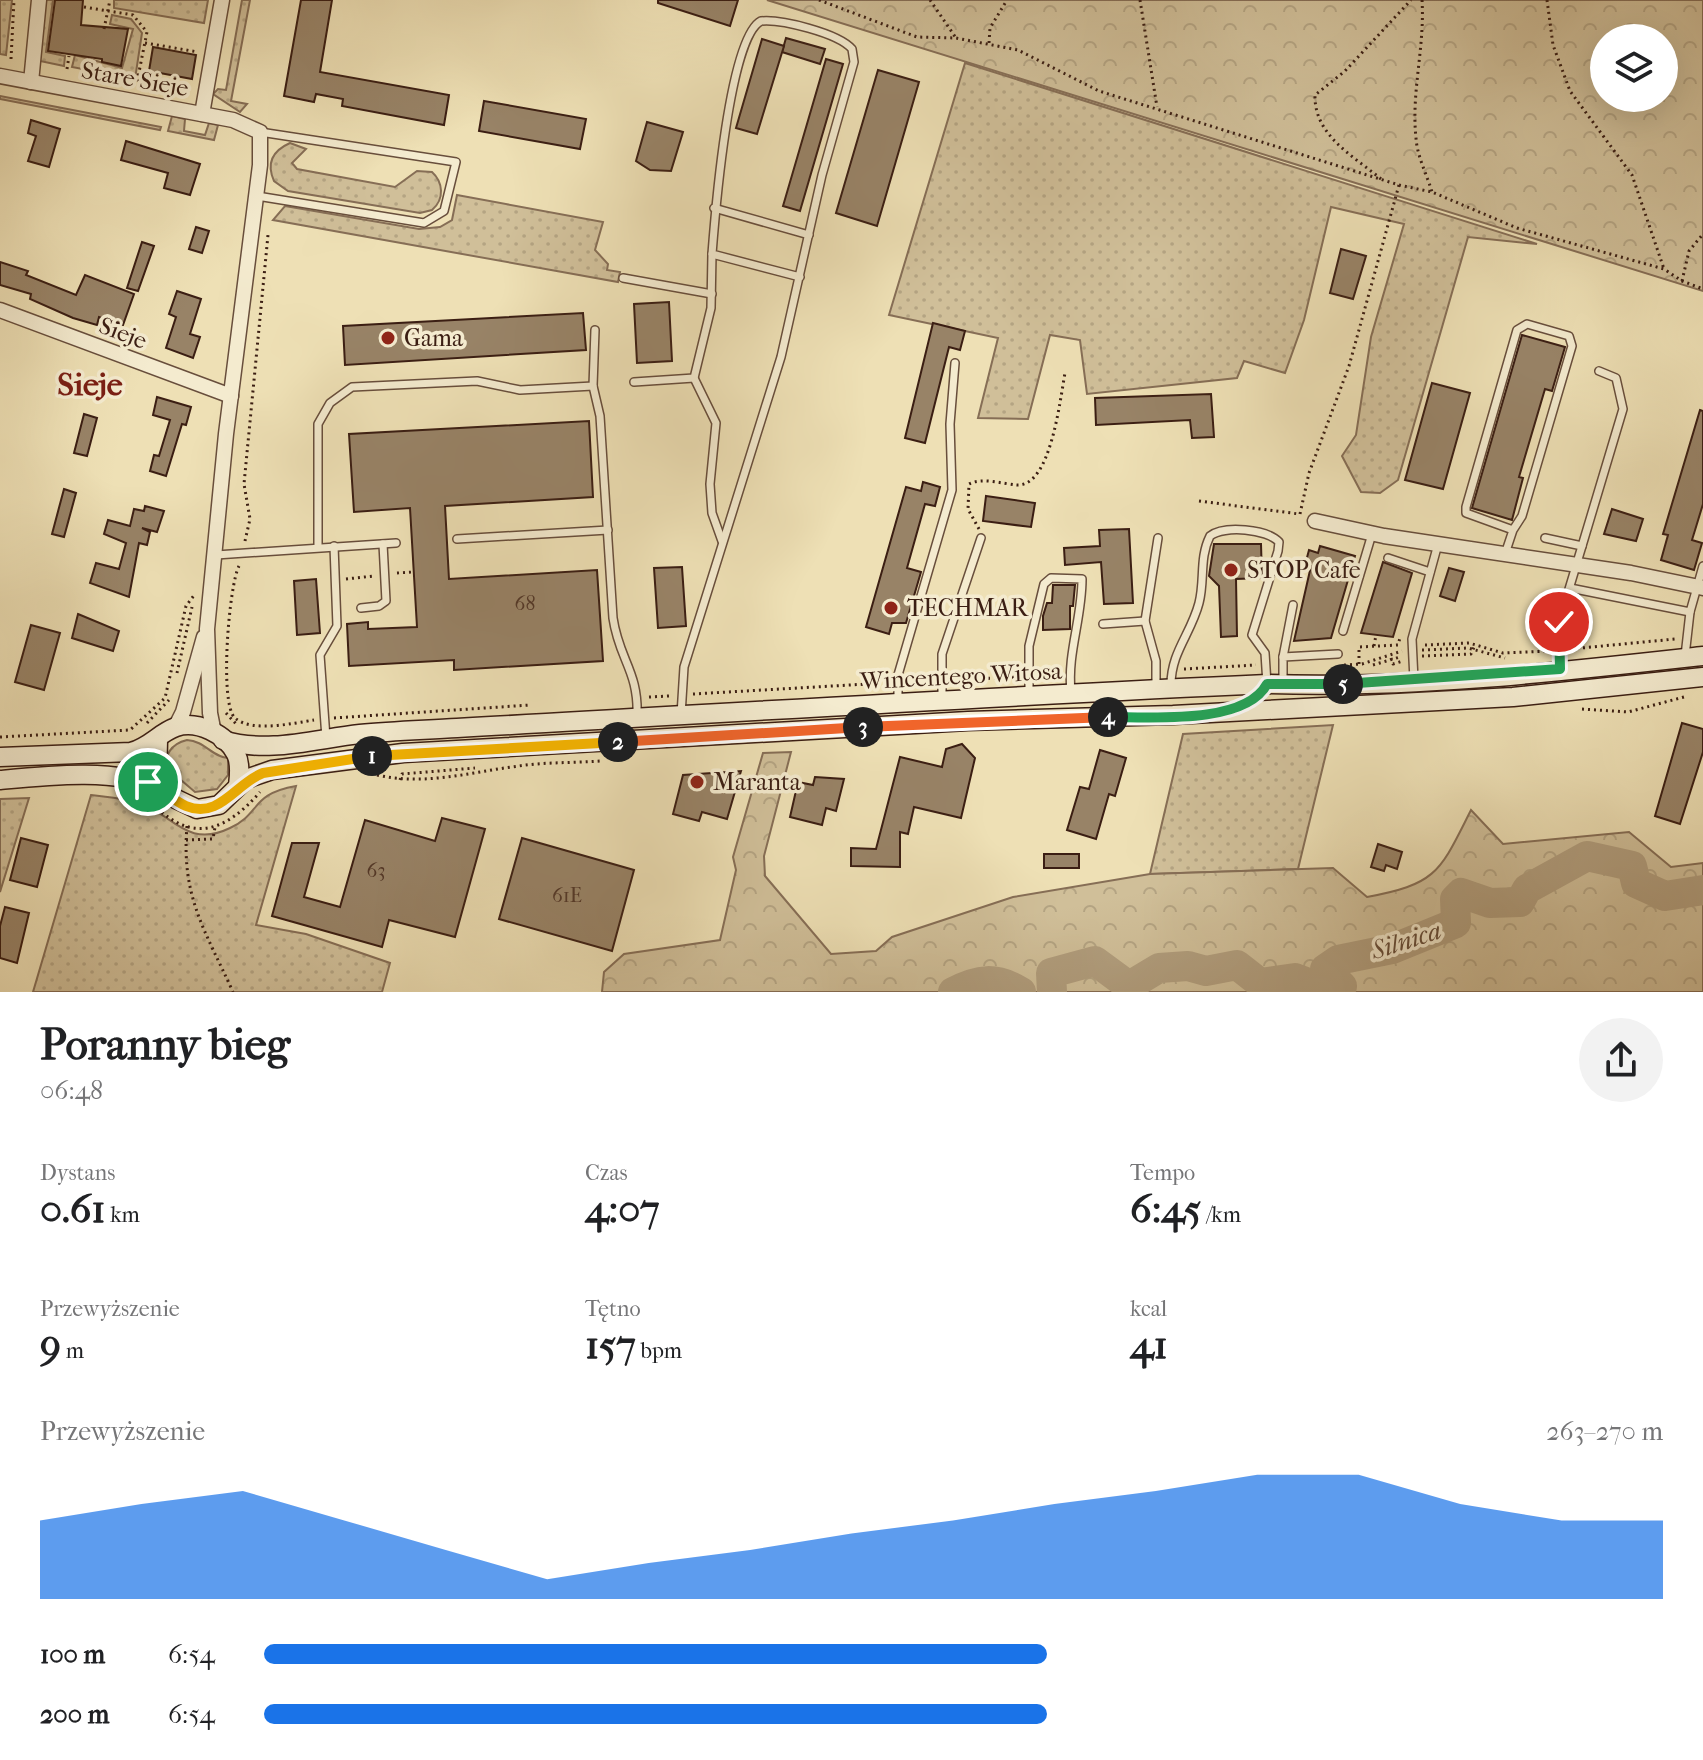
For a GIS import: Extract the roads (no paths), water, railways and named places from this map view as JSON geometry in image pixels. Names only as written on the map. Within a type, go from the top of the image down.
[{"type":"main road","name":"Wincentego Witosa","points":[[218,736],[249,746],[402,731],[942,700],[1414,680],[1559,660],[1694,657]]},
{"type":"main road","name":"Wincentego Witosa","points":[[238,786],[246,779],[272,770],[403,753],[996,720],[1513,697],[1703,677]]},
{"type":"main road","points":[[0,757],[131,752],[175,728],[193,725],[218,736],[237,757],[238,786],[219,805],[197,809],[185,806],[163,788],[148,782],[110,777],[0,780]]},
{"type":"main road","points":[[158,740],[155,774],[163,788]]},
{"type":"street","points":[[31,82],[39,0]]},
{"type":"street","points":[[202,114],[222,0]]},
{"type":"street","name":"Stare Sieje","points":[[0,76],[233,120],[260,132]]},
{"type":"street","points":[[218,736],[210,713],[207,629],[231,396],[257,196],[260,132]]},
{"type":"street","name":"Sieje","points":[[0,310],[231,396]]},
{"type":"street","points":[[1315,521],[1701,588]]},
{"type":"street","points":[[175,728],[183,712],[193,667],[207,629]]},
{"type":"lane","points":[[681,715],[684,667],[781,357],[854,56],[848,44],[840,39],[787,23],[761,21],[749,32],[731,107],[714,208],[712,294],[694,378],[716,423],[710,484],[712,513],[722,541]]},
{"type":"lane","points":[[257,196],[424,223],[444,211],[456,162],[260,132]]},
{"type":"lane","points":[[714,208],[809,235]]},
{"type":"lane","points":[[712,254],[800,277]]},
{"type":"lane","points":[[623,278],[712,294]]},
{"type":"lane","points":[[1505,554],[1513,530],[1522,516],[1572,346],[1569,336],[1527,324],[1517,330],[1465,510],[1474,518],[1513,530]]},
{"type":"lane","points":[[595,330],[593,386],[600,416],[616,643],[634,676],[637,718]]},
{"type":"lane","points":[[898,703],[898,675],[952,490],[950,424],[955,363]]},
{"type":"lane","points":[[1559,660],[1557,629],[1623,406],[1616,378],[1599,371]]},
{"type":"lane","points":[[634,382],[694,378]]},
{"type":"lane","points":[[318,547],[318,424],[330,403],[352,387],[477,381],[520,390],[593,386]]},
{"type":"lane","points":[[457,539],[608,530]]},
{"type":"lane","points":[[1164,689],[1172,662],[1199,601],[1205,546],[1210,536],[1223,530],[1265,534],[1279,542],[1252,635],[1265,653],[1275,684]]},
{"type":"lane","points":[[1343,631],[1372,533]]},
{"type":"lane","points":[[942,700],[942,654],[981,538]]},
{"type":"lane","points":[[1158,538],[1145,621],[1164,689]]},
{"type":"lane","points":[[1545,538],[1582,546]]},
{"type":"lane","points":[[216,555],[286,553],[318,547],[396,543]]},
{"type":"lane","points":[[361,608],[379,606],[386,601],[383,544]]},
{"type":"lane","points":[[1414,680],[1411,649],[1414,628],[1438,544]]},
{"type":"lane","points":[[326,739],[320,655],[337,622],[334,546]]},
{"type":"lane","points":[[1388,558],[1430,572]]},
{"type":"lane","points":[[1694,657],[1687,638],[1690,612],[1701,588],[1703,566]]},
{"type":"lane","points":[[1029,696],[1029,646],[1044,584],[1051,578],[1077,577],[1082,579],[1082,598],[1069,656],[1071,694]]},
{"type":"lane","points":[[1570,588],[1690,612]]},
{"type":"lane","points":[[1228,712],[1275,684],[1293,605]]},
{"type":"lane","points":[[1103,624],[1145,621]]},
{"type":"lane","points":[[1283,657],[1338,654]]},
{"type":"waterway","name":"Silnica","points":[[1052,992],[1051,973],[1095,961],[1129,986],[1159,968],[1188,966],[1206,971],[1237,965],[1260,983],[1295,978],[1332,992],[1342,986],[1325,969],[1338,960],[1392,949],[1456,923],[1455,899],[1461,893],[1490,903],[1520,902],[1527,889],[1587,856],[1632,866],[1636,883],[1665,896],[1703,890]]},
{"type":"waterway","name":"Silnica","points":[[953,992],[987,981],[1003,983],[1021,992]]},
{"type":"place","name":"Gama","points":[[388,338]]},
{"type":"place","name":"STOP Cafe","points":[[1231,570]]},
{"type":"place","name":"TECHMAR","points":[[891,608]]},
{"type":"place","name":"Maranta","points":[[697,782]]},
{"type":"district","name":"Sieje","points":[[90,384]]}]
